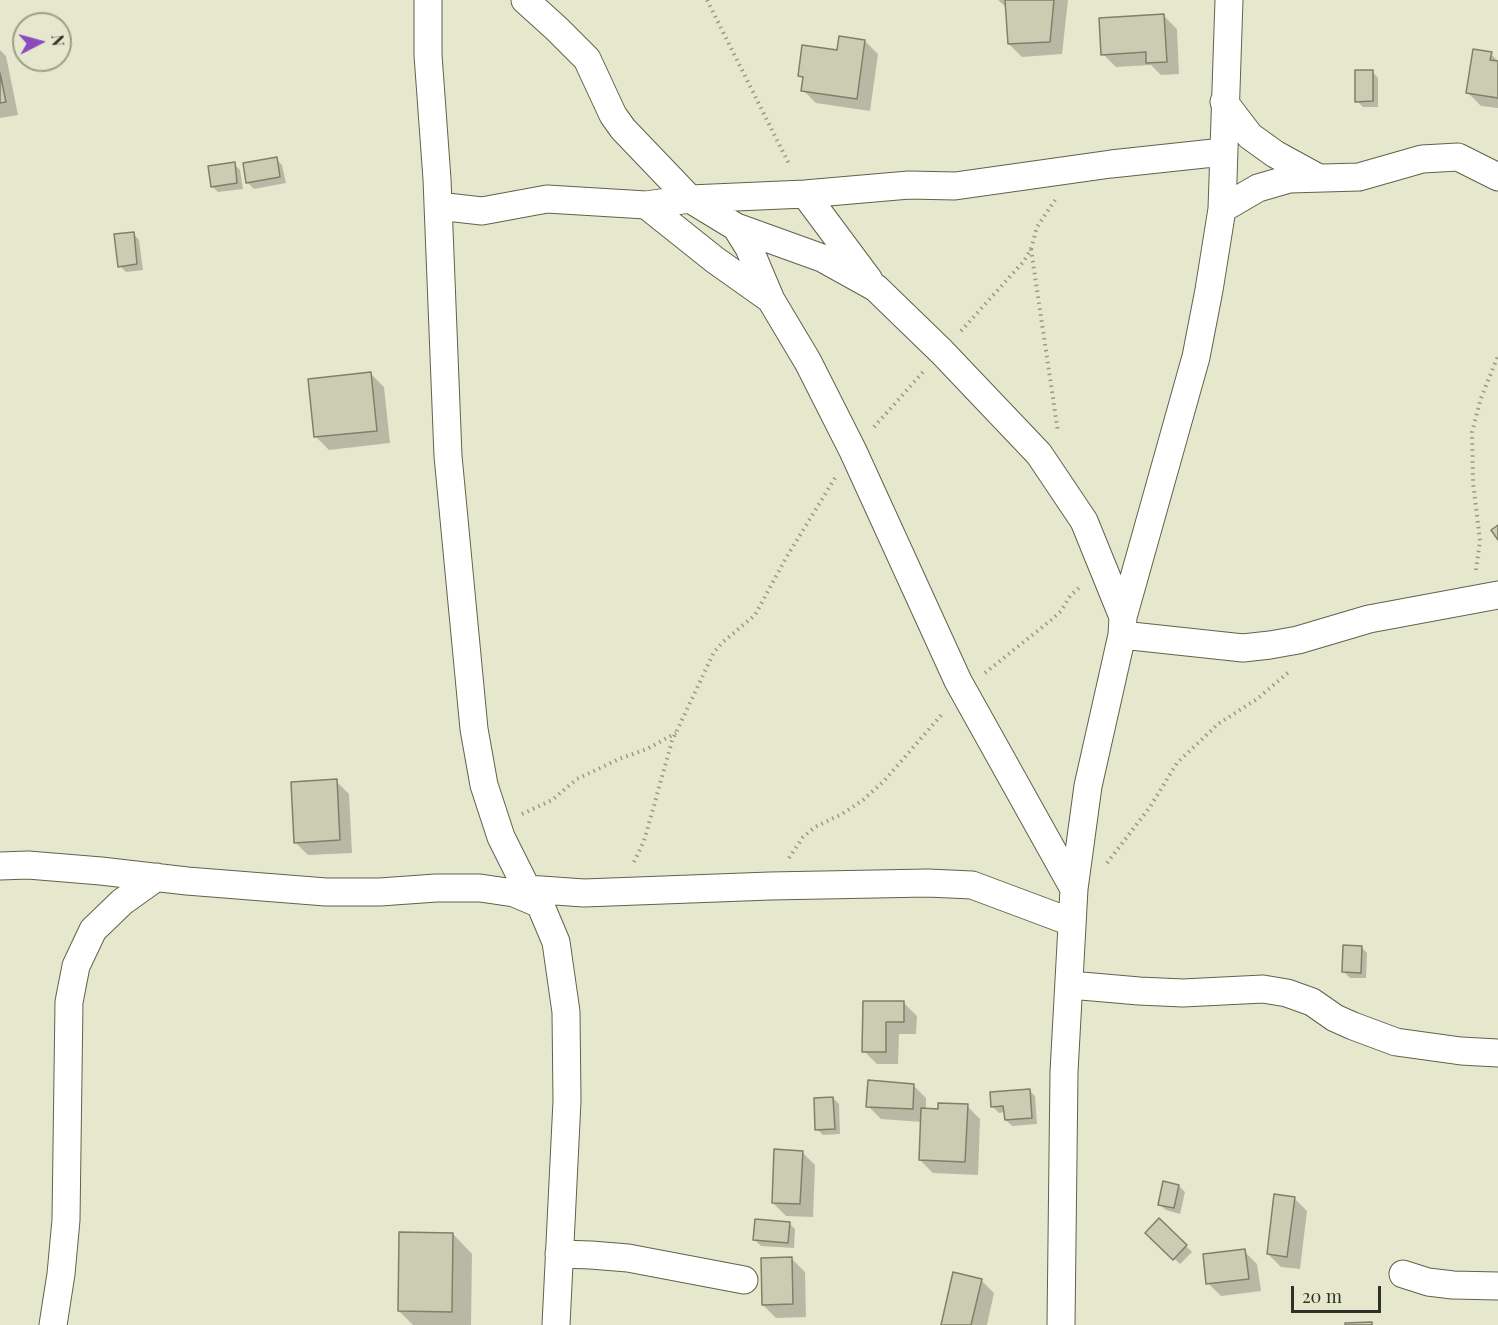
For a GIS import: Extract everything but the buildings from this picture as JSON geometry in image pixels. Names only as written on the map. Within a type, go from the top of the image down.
[{"type":"street","points":[[428,0],[428,55],[438,206],[448,456],[474,729],[484,785],[497,825],[556,942],[566,1012],[567,1101],[556,1325]]},
{"type":"street","points":[[525,0],[587,59],[617,122],[690,199],[736,227],[822,258],[876,288]]},
{"type":"street","points":[[1061,1325],[1064,1072],[1074,889],[1088,786],[1122,626],[1196,357],[1222,209],[1229,0]]},
{"type":"street","points":[[1224,102],[1251,136],[1275,154],[1321,179]]},
{"type":"street","points":[[438,206],[483,211],[547,199],[646,205],[690,199],[805,194],[909,185],[955,186],[1223,152]]},
{"type":"street","points":[[1222,209],[1258,188],[1289,179],[1359,177],[1422,159],[1458,157],[1498,177]]},
{"type":"street","points":[[805,194],[876,288],[942,352],[1039,454],[1084,521],[1122,626]]},
{"type":"street","points":[[646,205],[700,249],[771,300]]},
{"type":"street","points":[[736,227],[749,248],[771,300],[808,362],[853,451],[963,690],[1074,889]]},
{"type":"street","points":[[1122,626],[1243,648],[1288,642],[1369,619],[1498,595]]},
{"type":"street","points":[[0,845],[42,866]]},
{"type":"street","points":[[0,866],[42,866],[326,892],[480,888],[534,896],[771,886],[928,883],[972,885],[1071,922]]},
{"type":"street","points":[[53,1325],[62,1274],[66,1220],[69,1002],[76,966],[93,930],[122,902],[158,877]]},
{"type":"street","points":[[1070,985],[1183,993],[1263,989],[1287,993],[1312,1002],[1335,1018],[1396,1042],[1461,1051],[1498,1053]]},
{"type":"street","points":[[560,1254],[628,1258],[744,1280]]},
{"type":"street","points":[[1403,1274],[1436,1283],[1498,1286]]},
{"type":"path","points":[[707,0],[805,194]]},
{"type":"path","points":[[623,891],[644,841],[675,733],[714,652],[755,615],[806,524],[853,451],[1024,261],[1031,249],[1037,227],[1076,169]]},
{"type":"path","points":[[1031,249],[1058,433]]},
{"type":"path","points":[[1468,600],[1476,570],[1480,541],[1473,482],[1472,432],[1481,398],[1498,356]]},
{"type":"path","points":[[771,886],[803,837],[815,827],[842,814],[863,800],[884,781],[963,690],[1036,634],[1061,611],[1075,592],[1104,571]]},
{"type":"path","points":[[1101,872],[1150,807],[1177,763],[1218,724],[1257,699],[1302,661],[1312,636]]},
{"type":"path","points":[[497,825],[552,800],[577,779],[619,759],[647,749],[675,733]]}]
